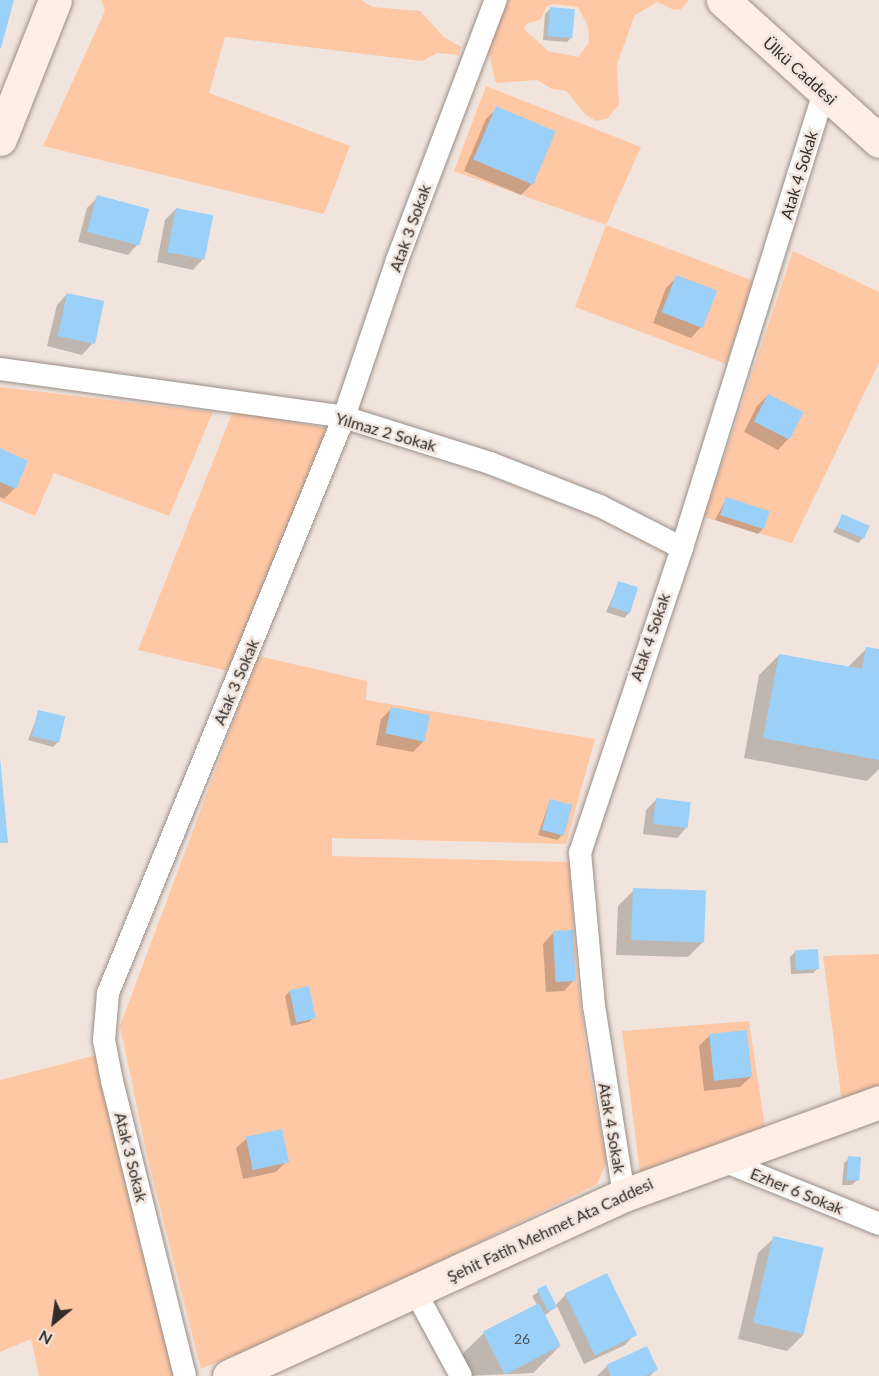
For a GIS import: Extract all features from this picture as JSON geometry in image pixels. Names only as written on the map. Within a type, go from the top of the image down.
[{"type":"main road","points":[[0,139],[55,0]]},
{"type":"main road","name":"Ülkü Caddesi","points":[[723,0],[879,141]]},
{"type":"main road","name":"Şehit Fatih Mehmet Ata Caddesi","points":[[229,1376],[416,1293],[624,1195],[716,1158],[879,1102]]},
{"type":"street","name":"Atak 3 Sokak","points":[[185,1376],[112,1081],[104,1018],[120,959],[344,417],[397,260],[496,0]]},
{"type":"street","name":"Atak 4 Sokak","points":[[624,1195],[594,1006],[580,853],[682,548],[824,93]]},
{"type":"street","name":"Yılmaz 2 Sokak","points":[[0,369],[344,417],[490,463],[600,506],[682,548]]},
{"type":"street","name":"Ezher 6 Sokak","points":[[716,1158],[879,1224]]},
{"type":"street","points":[[416,1293],[461,1376]]},
{"type":"shaded area","points":[[101,0],[361,0],[372,7],[420,11],[444,37],[461,47],[459,55],[437,53],[422,61],[225,37],[209,93],[350,146],[324,214],[43,146],[105,11]]},
{"type":"shaded area","points":[[502,0],[689,0],[681,9],[674,10],[657,2],[635,15],[617,64],[619,105],[607,119],[596,121],[586,115],[566,91],[552,89],[537,80],[496,83],[488,50]],"holes":[[[554,4],[578,7],[588,26],[589,43],[578,57],[548,51],[524,29],[526,24],[540,20],[546,7]]]},
{"type":"shaded area","points":[[486,86],[641,147],[606,225],[454,171]]},
{"type":"shaded area","points":[[606,225],[754,281],[726,364],[575,307]]},
{"type":"shaded area","points":[[793,251],[879,292],[879,363],[792,543],[704,517]]},
{"type":"shaded area","points":[[0,387],[213,412],[169,516],[54,473],[35,516],[0,501]]},
{"type":"shaded area","points":[[233,411],[331,429],[228,671],[138,650]]},
{"type":"shaded area","points":[[258,656],[367,681],[366,700],[595,739],[566,844],[332,838],[332,856],[569,862],[578,985],[589,1071],[607,1161],[597,1184],[346,1308],[201,1369],[148,1160],[120,1026]]},
{"type":"shaded area","points":[[879,954],[879,1092],[842,1103],[823,956]]},
{"type":"shaded area","points":[[749,1021],[765,1127],[640,1173],[622,1031]]},
{"type":"shaded area","points":[[97,1055],[174,1376],[39,1376],[31,1339],[0,1352],[0,1080]]},
{"type":"building","points":[[0,0],[14,0],[1,48],[0,48]]},
{"type":"building","points":[[550,7],[575,9],[572,38],[547,36]]},
{"type":"building","points":[[496,106],[556,131],[533,185],[473,159]]},
{"type":"building","points":[[97,195],[149,209],[139,246],[87,232]]},
{"type":"building","points":[[176,208],[213,215],[205,259],[167,252]]},
{"type":"building","points":[[676,275],[717,291],[703,328],[662,312]]},
{"type":"building","points":[[67,293],[104,301],[95,344],[58,336]]},
{"type":"building","points":[[768,394],[804,412],[790,440],[754,422]]},
{"type":"building","points":[[0,448],[28,461],[16,489],[0,482]]},
{"type":"building","points":[[726,497],[770,511],[764,529],[720,515]]},
{"type":"building","points":[[842,514],[870,526],[864,539],[837,527]]},
{"type":"building","points":[[618,581],[638,587],[630,613],[610,607]]},
{"type":"building","points":[[866,647],[879,649],[879,760],[763,738],[779,654],[862,669]]},
{"type":"building","points":[[391,707],[430,715],[425,742],[385,733]]},
{"type":"building","points":[[38,710],[65,716],[59,743],[32,736]]},
{"type":"building","points":[[0,757],[8,843],[0,843]]},
{"type":"building","points":[[656,798],[691,802],[688,828],[653,824]]},
{"type":"building","points":[[550,799],[572,805],[564,836],[542,830]]},
{"type":"building","points":[[633,888],[706,891],[704,943],[631,940]]},
{"type":"building","points":[[573,930],[576,981],[556,982],[553,931]]},
{"type":"building","points":[[818,949],[819,969],[796,970],[795,950]]},
{"type":"building","points":[[309,986],[316,1018],[296,1022],[289,990]]},
{"type":"building","points":[[747,1030],[752,1077],[714,1081],[709,1034]]},
{"type":"building","points":[[282,1129],[289,1162],[253,1170],[246,1137]]},
{"type":"building","points":[[848,1156],[861,1157],[859,1181],[846,1180]]},
{"type":"building","points":[[773,1236],[824,1248],[804,1334],[753,1323]]},
{"type":"building","points":[[607,1273],[637,1335],[595,1356],[565,1294]]},
{"type":"building","points":[[546,1285],[557,1307],[548,1312],[537,1289]]},
{"type":"building","points":[[539,1303],[561,1346],[505,1374],[483,1332]]},
{"type":"building","points":[[647,1346],[658,1370],[645,1376],[611,1376],[606,1365]]}]
